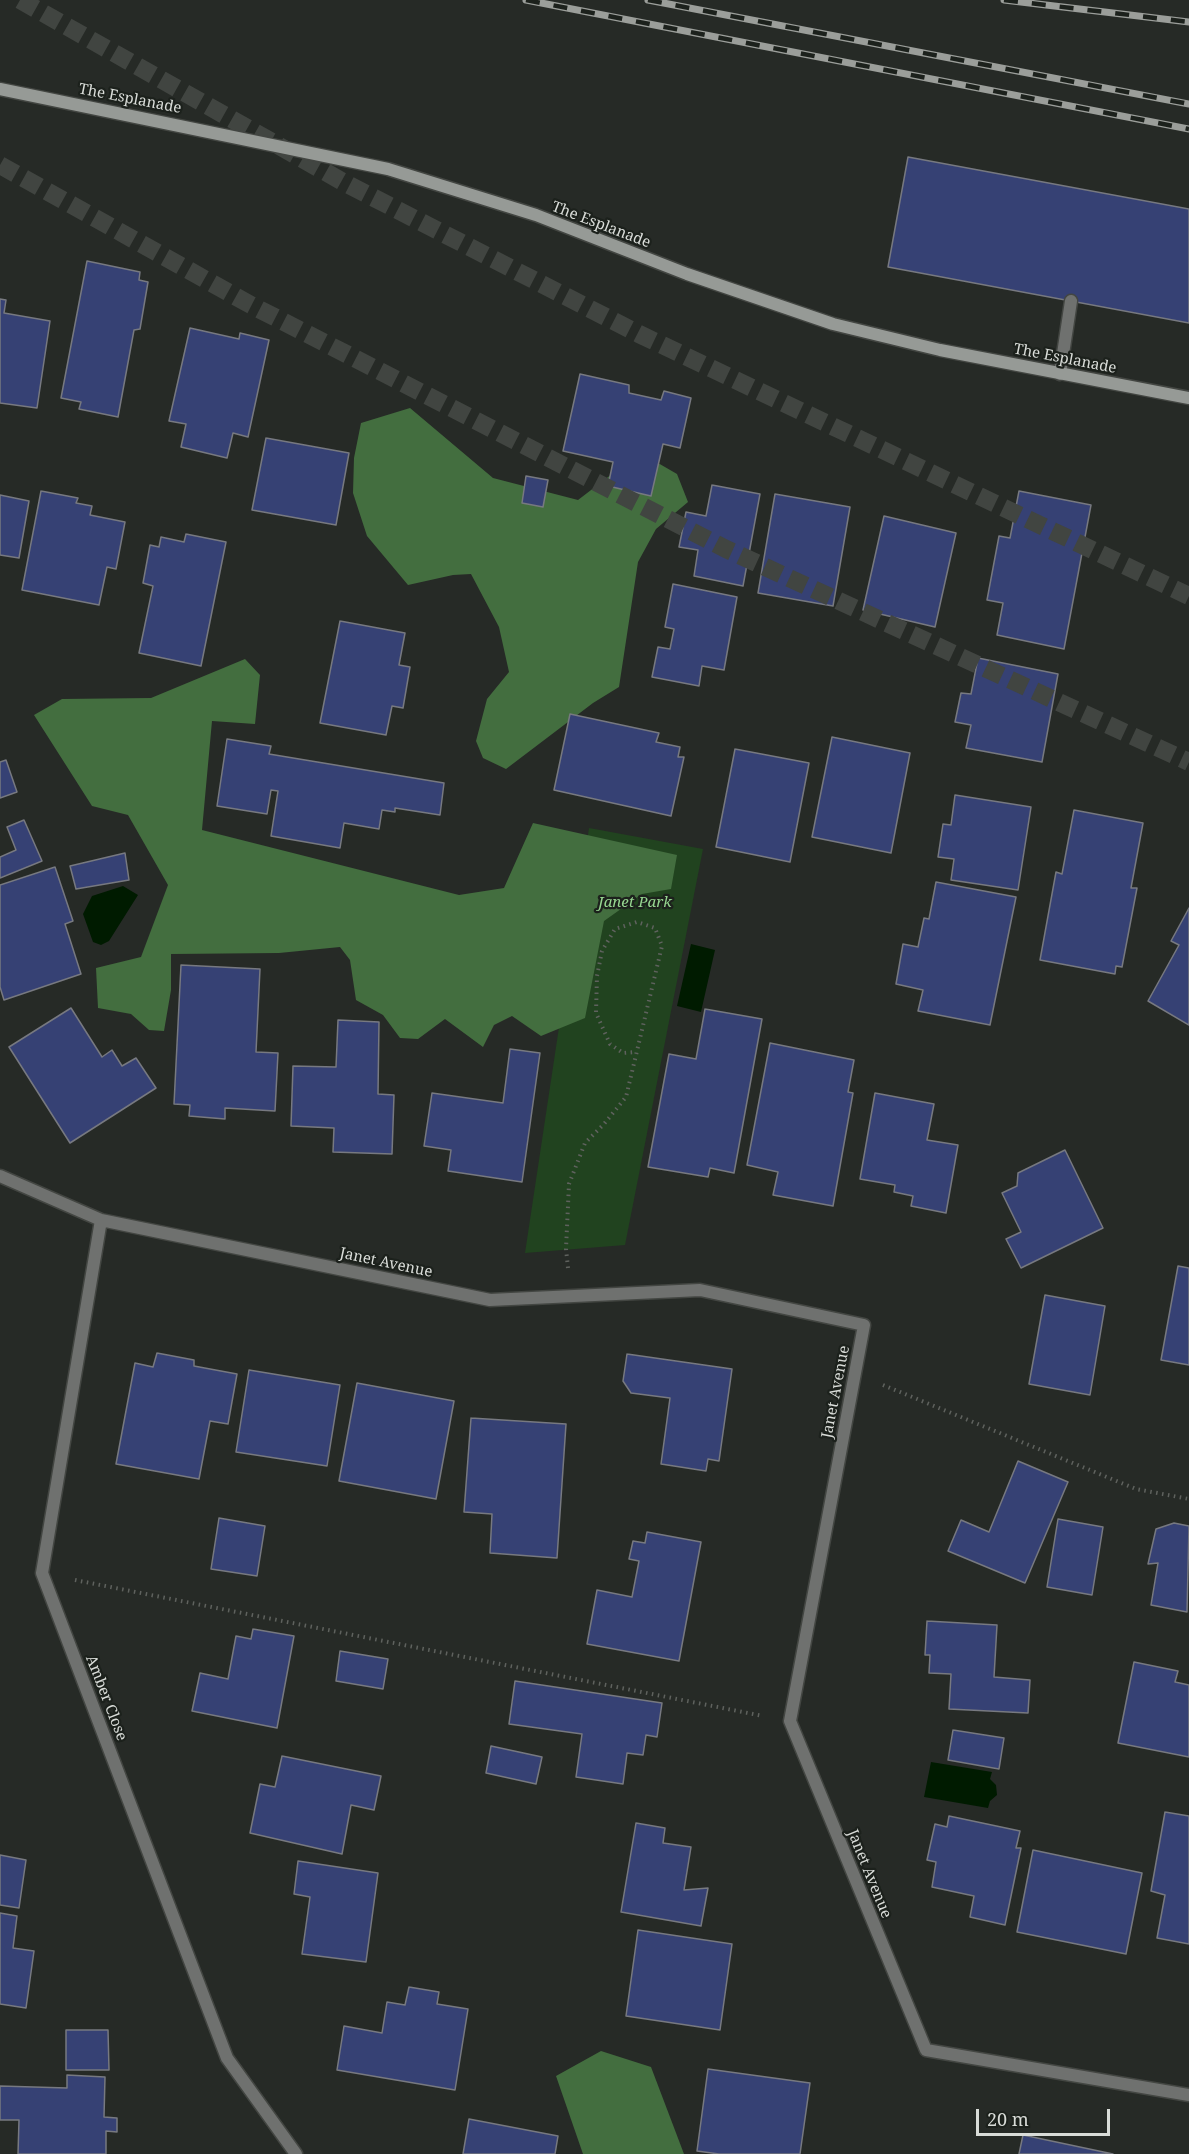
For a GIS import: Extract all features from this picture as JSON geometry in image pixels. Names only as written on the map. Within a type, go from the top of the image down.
[{"type":"main road","name":"The Esplanade","points":[[0,89],[388,169],[536,216],[687,274],[833,324],[940,350],[1189,398]]},
{"type":"street","points":[[1060,374],[1071,301]]},
{"type":"street","name":"Janet Avenue","points":[[0,1176],[101,1220],[490,1300],[700,1290],[864,1325],[790,1721],[926,2050],[1189,2095]]},
{"type":"street","points":[[42,1573],[101,1220]]},
{"type":"street","name":"Amber Close","points":[[42,1573],[226,2058],[297,2154]]},
{"type":"path","points":[[571,1296],[566,1249],[569,1184],[585,1143],[626,1097],[662,946],[655,928],[637,922],[615,929],[602,951],[597,976],[596,1013],[610,1044],[623,1053],[636,1052]]},
{"type":"path","points":[[855,1373],[1136,1489],[1189,1499]]},
{"type":"path","points":[[42,1573],[790,1721]]},
{"type":"green space","points":[[410,408],[493,478],[578,500],[612,474],[658,463],[677,474],[688,502],[656,529],[638,562],[619,687],[593,703],[506,769],[483,758],[476,741],[487,699],[509,672],[499,627],[471,574],[453,575],[408,585],[367,536],[353,493],[354,458],[361,423]]},
{"type":"green space","points":[[245,659],[260,675],[255,724],[212,721],[202,830],[459,895],[504,888],[533,823],[677,855],[671,889],[642,894],[604,921],[585,1018],[541,1036],[512,1016],[494,1025],[483,1047],[445,1019],[418,1039],[400,1038],[383,1015],[356,1000],[350,960],[340,947],[279,953],[171,954],[171,990],[164,1031],[149,1030],[131,1014],[98,1008],[96,968],[141,957],[168,885],[128,815],[92,806],[34,715],[62,699],[151,698]]},
{"type":"green space","name":"Janet Park","points":[[589,828],[703,849],[625,1245],[525,1253]]},
{"type":"green space","points":[[601,2051],[651,2067],[684,2154],[583,2154],[556,2076]]},
{"type":"shaded area","points":[[123,886],[138,895],[109,941],[101,945],[93,942],[83,914],[92,896]]},
{"type":"shaded area","points":[[691,944],[715,950],[701,1012],[677,1006]]},
{"type":"shaded area","points":[[931,1762],[992,1772],[990,1779],[996,1785],[997,1795],[990,1801],[988,1808],[924,1797]]},
{"type":"building","points":[[908,157],[1189,209],[1189,323],[888,267]]},
{"type":"building","points":[[87,261],[140,272],[139,280],[148,282],[140,329],[134,330],[118,417],[79,409],[81,402],[61,398]]},
{"type":"building","points":[[0,299],[6,300],[4,313],[50,321],[37,408],[0,403]]},
{"type":"building","points":[[190,328],[239,339],[240,333],[269,340],[248,437],[233,433],[227,458],[181,447],[186,424],[169,421]]},
{"type":"building","points":[[580,374],[629,385],[629,393],[661,400],[664,391],[691,398],[680,448],[663,444],[651,496],[608,486],[613,462],[563,451]]},
{"type":"building","points":[[266,438],[349,453],[336,525],[252,510]]},
{"type":"building","points":[[526,476],[548,480],[543,507],[522,503]]},
{"type":"building","points":[[712,485],[760,494],[743,586],[694,576],[698,550],[679,547],[686,512],[706,516]]},
{"type":"building","points":[[41,491],[78,498],[76,503],[92,506],[90,515],[125,522],[116,569],[107,567],[99,605],[22,590]]},
{"type":"building","points":[[1019,491],[1091,505],[1064,649],[997,635],[1003,603],[987,600],[999,536],[1010,538]]},
{"type":"building","points":[[775,494],[850,507],[833,606],[758,593]]},
{"type":"building","points":[[0,495],[29,501],[19,558],[0,555]]},
{"type":"building","points":[[884,516],[956,533],[935,627],[863,610]]},
{"type":"building","points":[[186,534],[226,542],[201,666],[139,653],[153,586],[143,583],[150,545],[159,547],[161,537],[184,542]]},
{"type":"building","points":[[673,584],[737,597],[724,670],[702,666],[699,686],[652,677],[658,647],[670,649],[674,629],[665,627]]},
{"type":"building","points":[[340,621],[405,633],[399,665],[410,667],[403,708],[392,706],[386,735],[320,723]]},
{"type":"building","points":[[978,658],[1058,674],[1042,762],[966,748],[971,725],[955,722],[961,693],[971,694]]},
{"type":"building","points":[[570,714],[659,733],[656,742],[680,747],[678,757],[684,757],[671,816],[554,790]]},
{"type":"building","points":[[832,737],[910,753],[891,853],[812,837]]},
{"type":"building","points":[[227,739],[271,746],[269,754],[444,783],[440,815],[395,808],[395,812],[382,810],[379,829],[344,823],[340,848],[271,836],[278,791],[271,790],[267,814],[217,806]]},
{"type":"building","points":[[735,749],[809,763],[790,862],[716,847]]},
{"type":"building","points":[[6,760],[17,792],[0,798],[0,762]]},
{"type":"building","points":[[955,795],[1031,807],[1018,890],[951,880],[954,859],[938,857],[943,824],[951,825]]},
{"type":"building","points":[[1074,810],[1143,823],[1131,888],[1137,888],[1122,967],[1116,966],[1115,974],[1040,960],[1056,872],[1062,874]]},
{"type":"building","points":[[24,820],[42,861],[0,878],[0,857],[16,850],[7,827]]},
{"type":"building","points":[[125,853],[129,880],[76,889],[70,866]]},
{"type":"building","points":[[55,867],[73,921],[65,924],[81,974],[4,1000],[0,987],[0,885]]},
{"type":"building","points":[[936,882],[1016,897],[990,1025],[918,1011],[923,990],[896,984],[903,944],[918,947],[924,918],[929,919]]},
{"type":"building","points":[[1189,908],[1189,1025],[1148,1001],[1179,945],[1171,941]]},
{"type":"building","points":[[181,965],[260,969],[256,1052],[278,1053],[275,1111],[225,1108],[225,1119],[189,1116],[190,1105],[174,1104]]},
{"type":"building","points":[[71,1008],[102,1057],[112,1050],[122,1066],[136,1058],[156,1088],[70,1143],[9,1047]]},
{"type":"building","points":[[705,1009],[762,1019],[734,1173],[710,1168],[708,1177],[648,1167],[669,1054],[696,1059]]},
{"type":"building","points":[[338,1020],[379,1022],[378,1094],[394,1095],[392,1154],[333,1152],[334,1128],[291,1126],[293,1066],[336,1067]]},
{"type":"building","points":[[770,1043],[854,1060],[848,1092],[853,1093],[833,1206],[773,1195],[778,1172],[747,1165]]},
{"type":"building","points":[[510,1049],[540,1053],[522,1182],[448,1171],[451,1150],[424,1146],[432,1093],[503,1103]]},
{"type":"building","points":[[875,1093],[934,1104],[927,1140],[958,1145],[946,1213],[911,1206],[913,1196],[894,1192],[895,1185],[860,1179]]},
{"type":"building","points":[[1065,1150],[1103,1228],[1021,1268],[1006,1239],[1021,1232],[1002,1193],[1017,1186],[1018,1173]]},
{"type":"building","points":[[1178,1266],[1189,1268],[1189,1365],[1161,1360]]},
{"type":"building","points":[[1045,1295],[1105,1306],[1090,1395],[1029,1384]]},
{"type":"building","points":[[157,1353],[194,1360],[194,1366],[237,1374],[228,1424],[210,1421],[199,1479],[116,1464],[135,1363],[153,1367]]},
{"type":"building","points":[[627,1354],[732,1369],[719,1461],[708,1459],[706,1471],[661,1464],[670,1398],[631,1393],[623,1381]]},
{"type":"building","points":[[249,1370],[340,1385],[327,1466],[236,1452]]},
{"type":"building","points":[[357,1383],[454,1401],[436,1499],[339,1481]]},
{"type":"building","points":[[471,1418],[566,1424],[557,1558],[490,1553],[492,1514],[464,1512]]},
{"type":"building","points":[[1018,1461],[1068,1482],[1025,1583],[948,1551],[961,1520],[989,1532]]},
{"type":"building","points":[[219,1518],[265,1526],[257,1576],[211,1569]]},
{"type":"building","points":[[1058,1519],[1103,1527],[1092,1595],[1047,1587]]},
{"type":"building","points":[[1174,1523],[1189,1526],[1187,1612],[1151,1605],[1158,1563],[1148,1564],[1156,1529]]},
{"type":"building","points":[[647,1532],[701,1542],[679,1661],[587,1644],[597,1590],[632,1597],[639,1561],[629,1559],[633,1541],[645,1543]]},
{"type":"building","points":[[927,1621],[997,1625],[994,1677],[1030,1680],[1028,1713],[949,1709],[951,1674],[929,1673],[930,1655],[925,1655]]},
{"type":"building","points":[[253,1629],[294,1636],[277,1728],[192,1711],[200,1673],[228,1679],[236,1636],[251,1639]]},
{"type":"building","points":[[340,1651],[388,1659],[383,1689],[336,1681]]},
{"type":"building","points":[[1134,1662],[1178,1671],[1175,1682],[1189,1685],[1189,1757],[1118,1743]]},
{"type":"building","points":[[515,1681],[662,1703],[657,1737],[646,1735],[643,1755],[627,1753],[623,1784],[576,1777],[582,1734],[509,1724]]},
{"type":"building","points":[[953,1730],[1004,1738],[999,1769],[948,1760]]},
{"type":"building","points":[[491,1746],[542,1757],[536,1784],[486,1773]]},
{"type":"building","points":[[282,1756],[381,1776],[374,1810],[351,1805],[342,1854],[250,1833],[260,1784],[275,1787]]},
{"type":"building","points":[[1165,1812],[1189,1816],[1189,1944],[1157,1938],[1165,1895],[1151,1891]]},
{"type":"building","points":[[949,1816],[1020,1831],[1016,1848],[1021,1848],[1005,1925],[970,1917],[974,1896],[932,1887],[936,1862],[927,1860],[935,1824],[947,1827]]},
{"type":"building","points":[[636,1823],[665,1828],[663,1843],[691,1847],[684,1890],[708,1888],[701,1926],[621,1912]]},
{"type":"building","points":[[1033,1850],[1142,1873],[1126,1954],[1017,1932]]},
{"type":"building","points":[[0,1855],[26,1860],[19,1908],[0,1905]]},
{"type":"building","points":[[298,1861],[378,1873],[366,1962],[302,1954],[310,1897],[294,1894]]},
{"type":"building","points":[[0,1913],[17,1916],[13,1948],[34,1951],[26,2008],[0,2004]]},
{"type":"building","points":[[638,1930],[732,1944],[720,2030],[626,2016]]},
{"type":"building","points":[[409,1987],[439,1992],[437,2004],[468,2009],[455,2090],[337,2070],[344,2026],[382,2033],[387,2002],[405,2005]]},
{"type":"building","points":[[66,2030],[108,2030],[109,2070],[66,2070]]},
{"type":"building","points":[[708,2069],[810,2083],[800,2154],[719,2154],[697,2151]]},
{"type":"building","points":[[67,2075],[105,2077],[104,2117],[117,2118],[117,2132],[106,2131],[106,2154],[18,2154],[19,2120],[0,2120],[0,2086],[67,2088]]},
{"type":"building","points":[[469,2119],[558,2136],[555,2154],[463,2154]]},
{"type":"building","points":[[1023,2135],[1113,2154],[1019,2154]]},
{"type":"tunnel","points":[[20,0],[345,183],[639,334],[1189,596]]},
{"type":"tunnel","points":[[0,165],[251,305],[726,549],[1189,762]]},
{"type":"railway","points":[[526,0],[1189,129]]},
{"type":"railway","points":[[648,0],[1189,104]]},
{"type":"railway","points":[[1004,0],[1189,22]]}]
